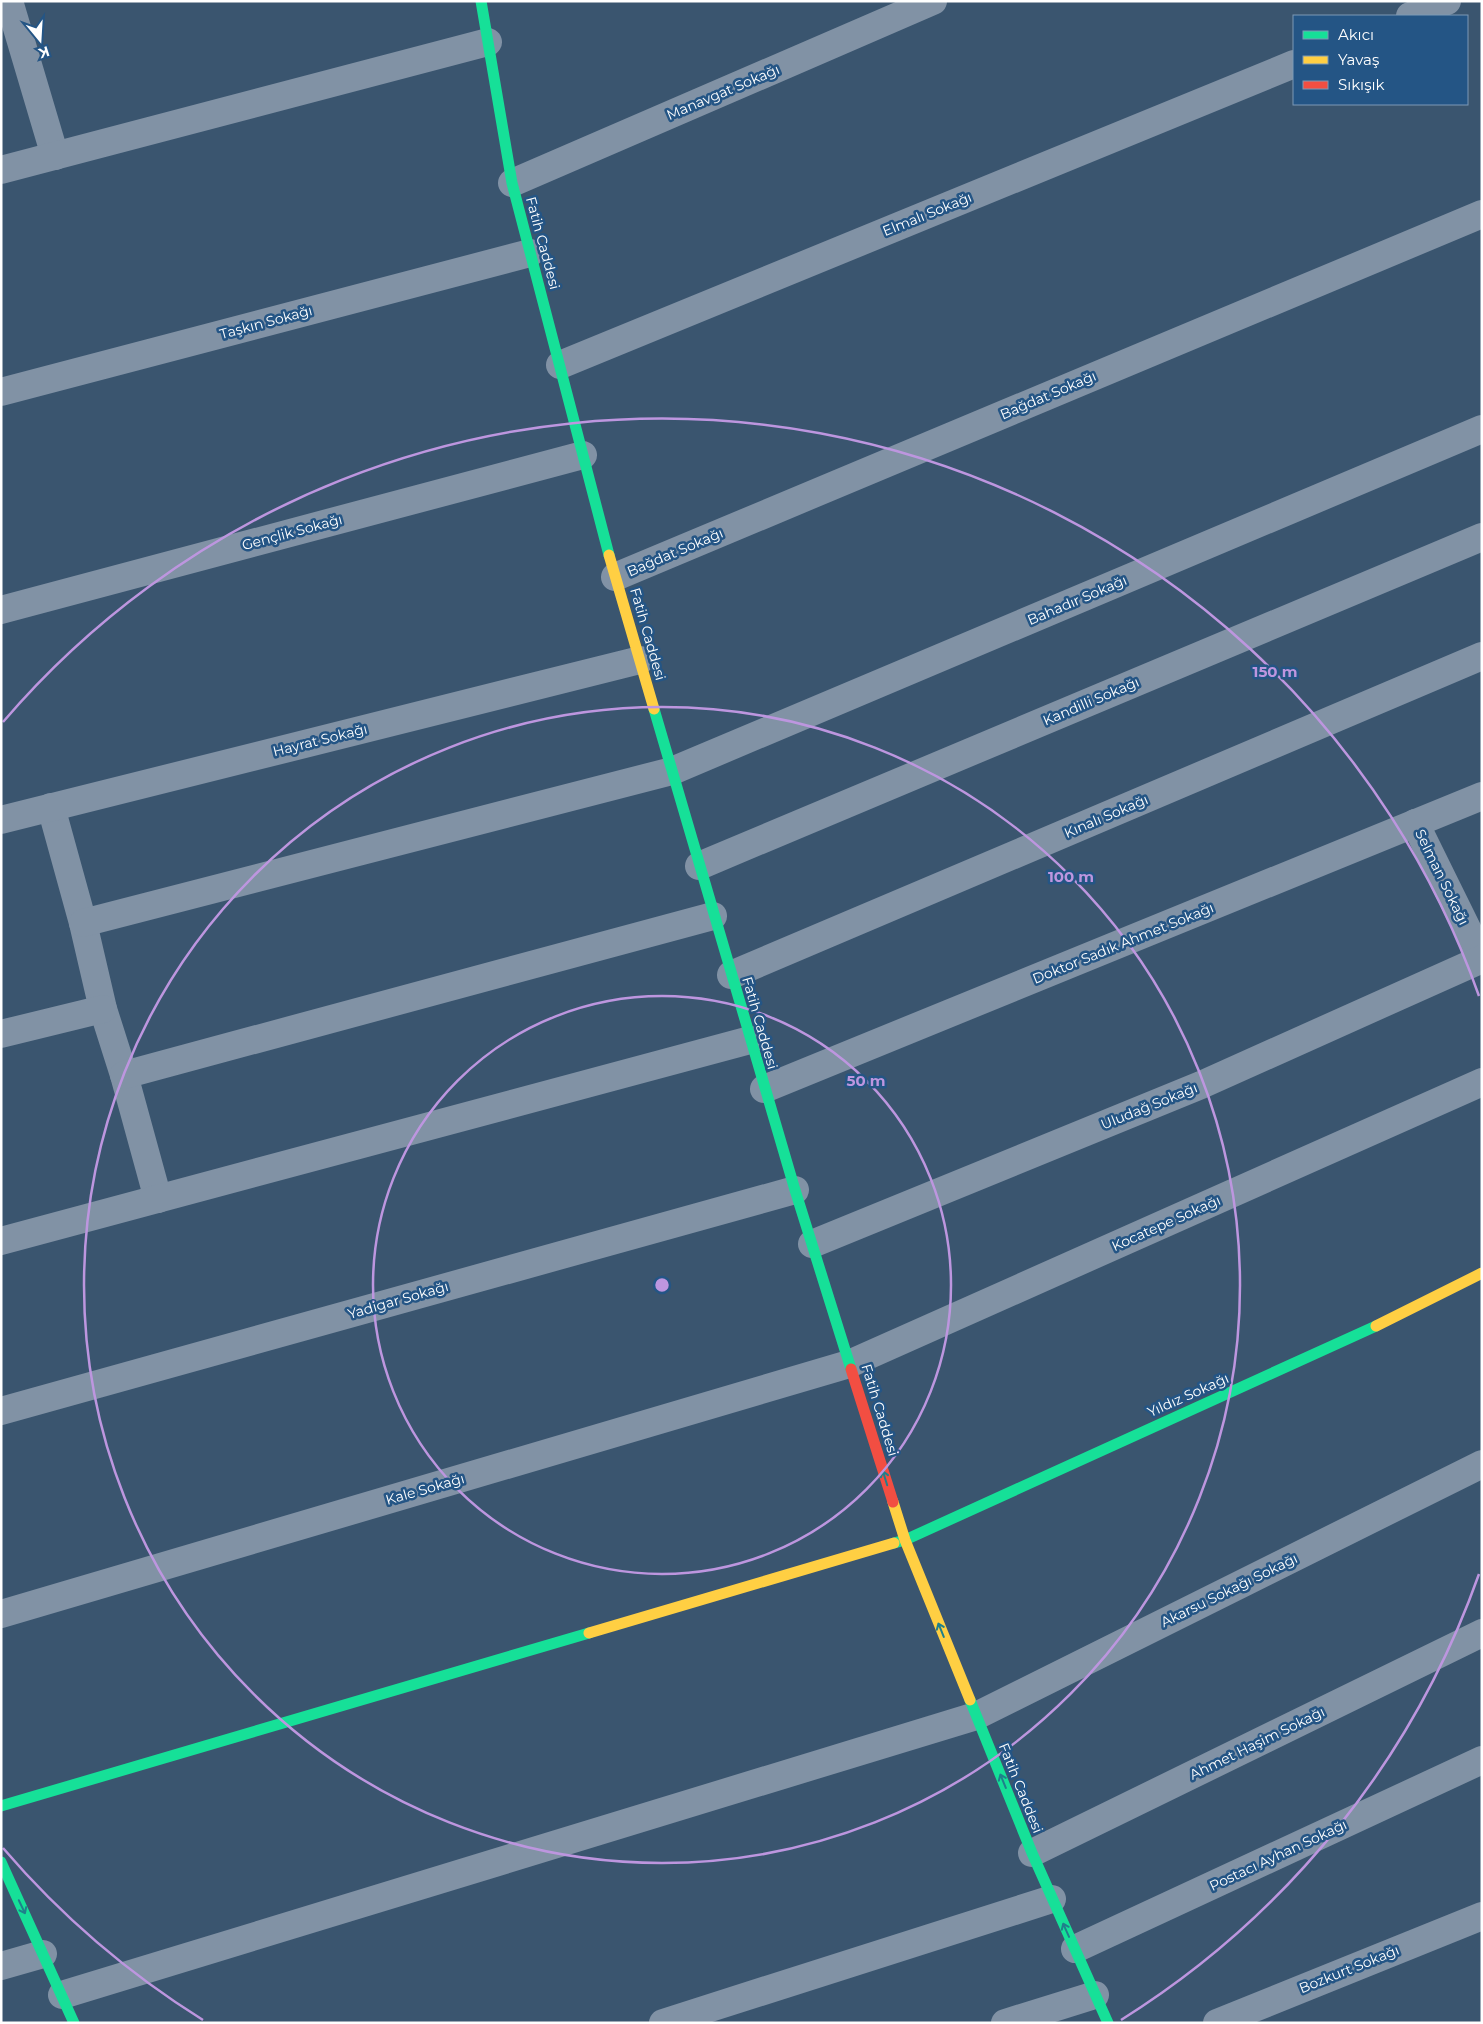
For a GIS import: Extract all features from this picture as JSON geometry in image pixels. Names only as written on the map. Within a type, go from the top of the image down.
[{"type":"main road","name":"Fatih Caddesi","points":[[481,1],[512,183],[615,577],[795,1190],[905,1540],[1032,1853],[1108,2023]]},
{"type":"main road","name":"Yıldız Sokağı","points":[[1,1806],[905,1540],[1411,1310],[1482,1273]]},
{"type":"main road","points":[[1,1862],[74,2023]]},
{"type":"street","points":[[9,1],[55,156]]},
{"type":"street","name":"Manavgat Sokağı","points":[[512,183],[933,1]]},
{"type":"street","points":[[1412,15],[1447,1]]},
{"type":"street","points":[[1,170],[488,42]]},
{"type":"street","name":"Elmalı Sokağı","points":[[560,365],[1293,64]]},
{"type":"street","name":"Bağdat Sokağı","points":[[615,577],[1482,214]]},
{"type":"street","name":"Taşkın Sokağı","points":[[1,392],[530,253]]},
{"type":"street","name":"Bahadır Sokağı","points":[[83,923],[672,771],[1482,429]]},
{"type":"street","name":"Gençlik Sokağı","points":[[1,610],[583,455]]},
{"type":"street","name":"Kandilli Sokağı","points":[[699,866],[1482,537]]},
{"type":"street","name":"Kınalı Sokağı","points":[[731,976],[1482,656]]},
{"type":"street","name":"Hayrat Sokağı","points":[[1,820],[640,660]]},
{"type":"street","name":"Doktor Sadık Ahmet Sokağı","points":[[764,1089],[1482,796]]},
{"type":"street","points":[[51,807],[83,923],[103,1009],[124,1075],[158,1199]]},
{"type":"street","name":"Selman Sokağı","points":[[1415,823],[1482,959]]},
{"type":"street","points":[[124,1075],[714,916]]},
{"type":"street","name":"Uludağ Sokağı","points":[[812,1244],[1201,1085],[1482,959]]},
{"type":"street","points":[[1,1034],[103,1009]]},
{"type":"street","points":[[1,1240],[750,1040]]},
{"type":"street","name":"Kocatepe Sokağı","points":[[849,1364],[1482,1082]]},
{"type":"street","name":"Yadigar Sokağı","points":[[1,1411],[795,1190]]},
{"type":"street","name":"Kale Sokağı","points":[[1,1614],[849,1364]]},
{"type":"street","name":"Akarsu Sokağı Sokağı","points":[[62,1995],[976,1716],[1482,1464]]},
{"type":"street","name":"Ahmet Haşim Sokağı","points":[[1032,1853],[1482,1633]]},
{"type":"street","name":"Postacı Ayhan Sokağı","points":[[1075,1949],[1482,1760]]},
{"type":"street","points":[[663,2023],[1052,1898]]},
{"type":"street","name":"Bozkurt Sokağı","points":[[1217,2023],[1482,1916]]},
{"type":"street","points":[[1,1966],[43,1954]]},
{"type":"street","points":[[1005,2023],[1095,1995]]},
{"type":"traffic: fast","points":[[481,1],[512,183],[609,555]]},
{"type":"traffic: fast","points":[[654,709],[795,1190],[851,1369]]},
{"type":"traffic: fast","points":[[894,1543],[905,1540],[1376,1326]]},
{"type":"traffic: fast","points":[[1,1806],[589,1633]]},
{"type":"traffic: fast","points":[[970,1700],[1032,1853],[1108,2023]]},
{"type":"traffic: fast","points":[[1,1862],[74,2023]]},
{"type":"traffic: slow","points":[[609,555],[654,709]]},
{"type":"traffic: slow","points":[[1376,1326],[1482,1273]]},
{"type":"traffic: slow","points":[[893,1502],[905,1540],[970,1700]]},
{"type":"traffic: slow","points":[[589,1633],[894,1543]]},
{"type":"traffic: jam","points":[[851,1369],[893,1502]]}]
